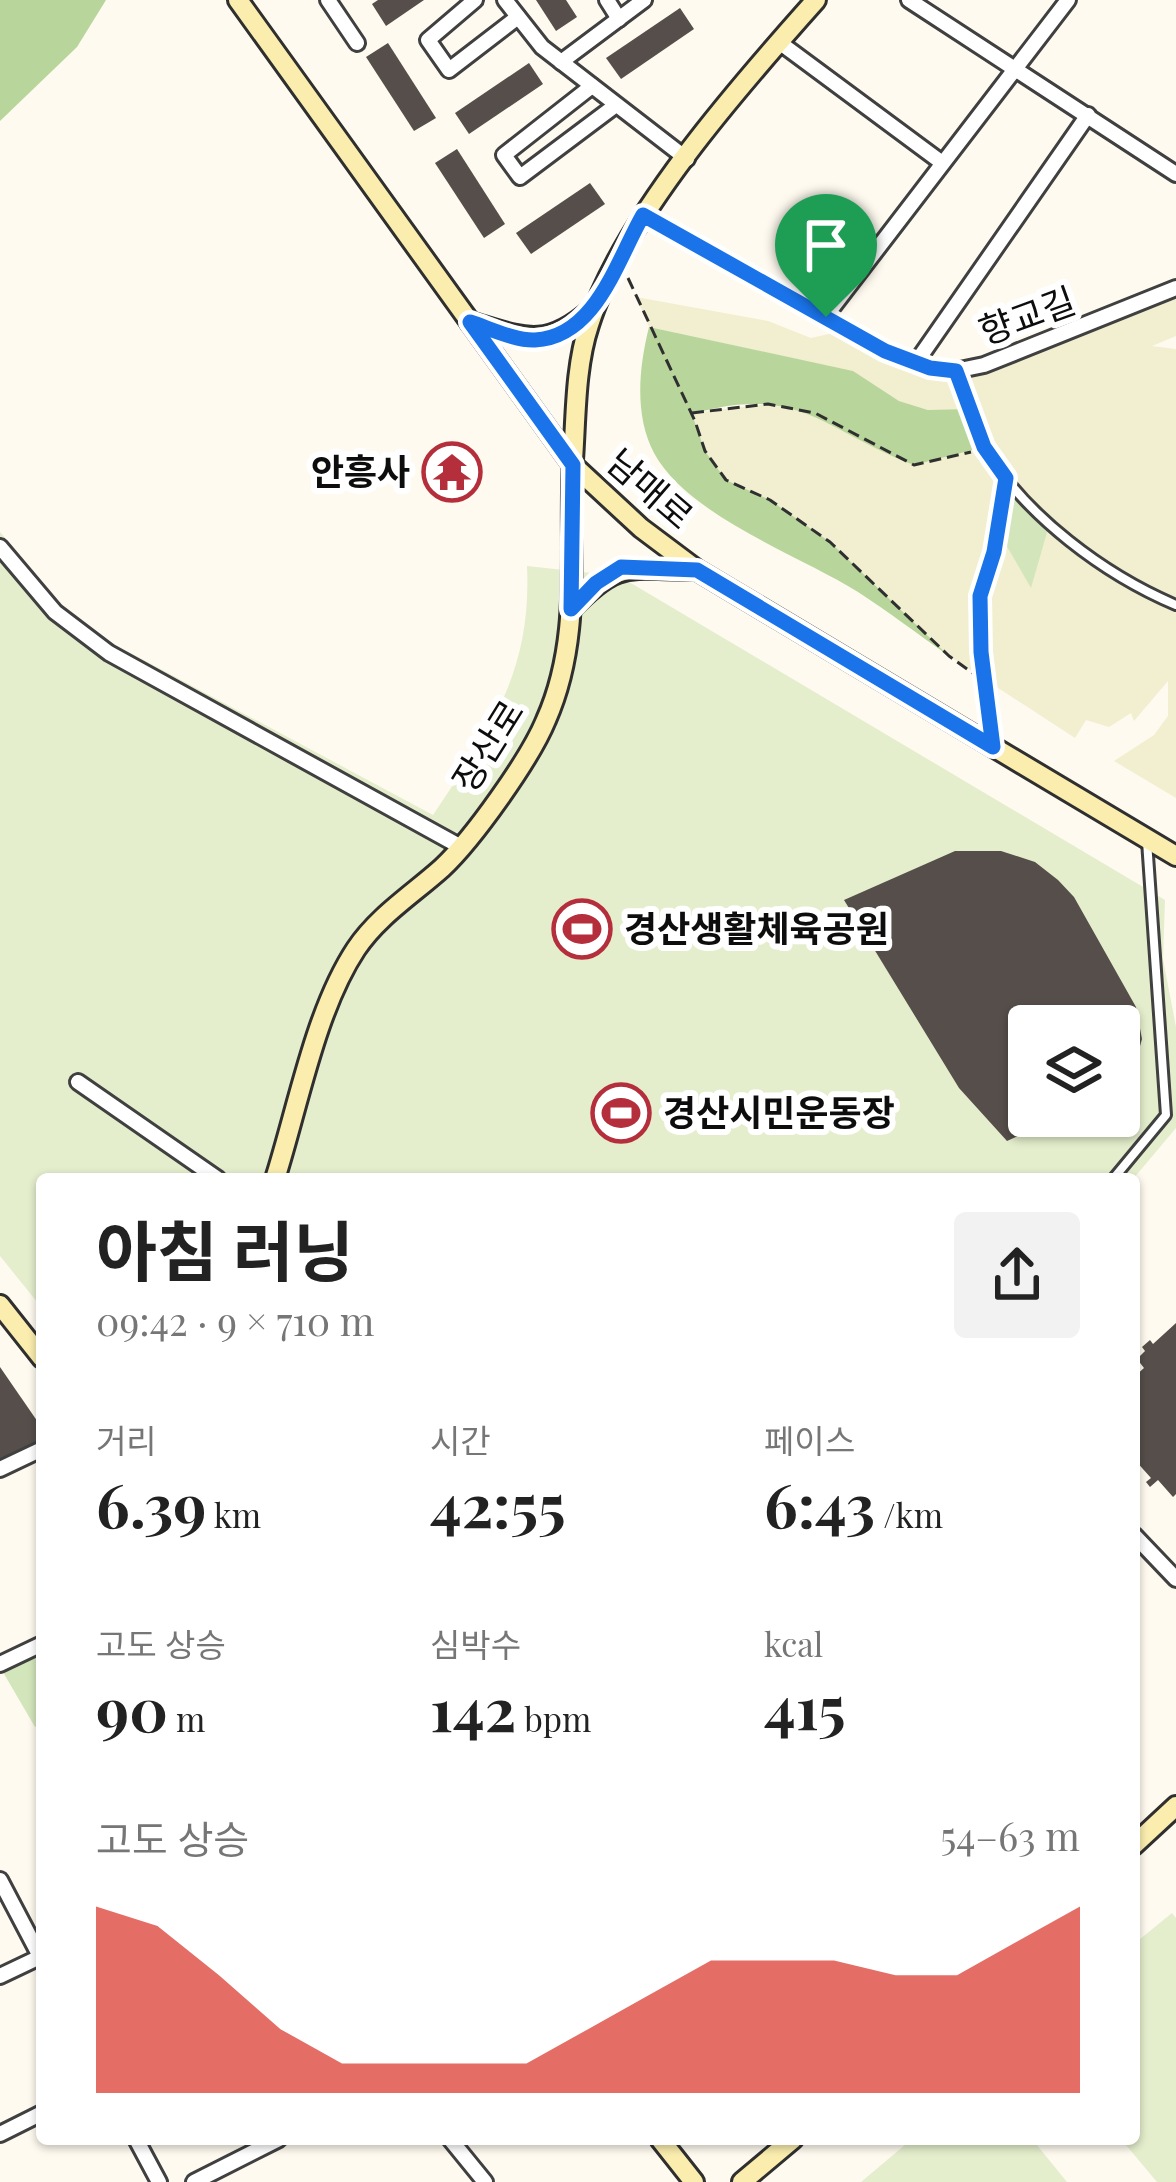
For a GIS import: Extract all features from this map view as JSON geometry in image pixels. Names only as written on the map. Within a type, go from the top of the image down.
[{"type":"street","name":"남매로","points":[[238,0],[573,465],[641,528],[697,570],[1176,856]]},
{"type":"street","points":[[328,0],[357,43]]},
{"type":"street","points":[[475,0],[428,40],[449,70],[518,17]]},
{"type":"street","points":[[506,0],[542,47],[687,159]]},
{"type":"street","points":[[607,0],[620,19]]},
{"type":"street","points":[[561,62],[644,0]]},
{"type":"street","name":"장산로","points":[[277,1173],[343,972],[371,929],[461,847],[544,727],[563,669],[571,609],[573,465],[583,346],[595,307],[643,215],[816,0]]},
{"type":"street","points":[[909,0],[1176,174]]},
{"type":"street","points":[[826,317],[1068,0]]},
{"type":"street","points":[[779,42],[941,162]]},
{"type":"street","points":[[592,86],[504,155],[520,177],[616,104]]},
{"type":"street","points":[[915,364],[1088,115]]},
{"type":"street","name":"향교길","points":[[643,215],[915,364],[956,371],[984,365],[1176,288]]},
{"type":"street","points":[[470,322],[533,341],[568,330],[595,307]]},
{"type":"street","points":[[0,548],[55,612],[109,653],[461,847]]},
{"type":"street","points":[[571,609],[596,583],[621,567],[697,570]]},
{"type":"street","points":[[78,1082],[209,1173]]},
{"type":"street","points":[[0,1305],[36,1350]]},
{"type":"street","points":[[0,1469],[36,1452]]},
{"type":"street","points":[[1140,1541],[1176,1579]]},
{"type":"street","points":[[0,1664],[36,1647]]},
{"type":"street","points":[[1140,1839],[1176,1806]]},
{"type":"street","points":[[0,1880],[36,1948]]},
{"type":"street","points":[[0,1976],[36,1960]]},
{"type":"street","points":[[0,2134],[36,2116]]},
{"type":"street","points":[[139,2145],[159,2182]]},
{"type":"street","points":[[194,2182],[267,2145]]},
{"type":"street","points":[[455,2145],[485,2182]]},
{"type":"street","points":[[664,2145],[694,2182]]},
{"type":"street","points":[[742,2182],[786,2145]]},
{"type":"lane","points":[[956,371],[984,447],[1021,498],[1090,555],[1176,605]]},
{"type":"lane","points":[[1118,1173],[1166,1115],[1147,839]]},
{"type":"path","points":[[619,258],[705,451],[726,480],[770,500],[830,542],[949,656],[985,682]]},
{"type":"path","points":[[692,413],[768,404],[815,413],[914,465],[984,447]]},
{"type":"path","points":[[993,747],[980,596],[994,552],[1006,478]]},
{"type":"shaded area","points":[[1176,288],[1176,336],[1152,346],[1176,349],[1176,798],[1114,761],[1154,735],[1168,716],[1168,681],[1134,721],[1131,713],[1109,727],[1086,720],[1075,738],[949,656],[830,542],[770,500],[726,480],[705,451],[692,413],[768,404],[815,413],[914,465],[983,447],[970,410],[928,410],[899,401],[852,371],[649,327],[636,297],[768,321],[811,338],[847,330],[955,371]]},
{"type":"green space","points":[[0,0],[106,0],[77,47],[0,121]]},
{"type":"green space","points":[[649,327],[853,371],[899,401],[928,410],[970,409],[984,447],[914,465],[786,408],[760,404],[692,414],[705,451],[726,480],[770,500],[830,542],[949,656],[858,592],[718,515],[670,476],[654,453],[643,423],[641,374]]},
{"type":"green space","points":[[1007,478],[1050,522],[1031,588],[998,531]]},
{"type":"green space","name":"경산생활체육공원","points":[[0,532],[55,599],[97,635],[433,815],[489,727],[514,669],[527,604],[527,566],[619,576],[1165,900],[1163,959],[1176,1027],[1176,1128],[1138,1173],[36,1173],[36,1301],[0,1256]]},
{"type":"green space","points":[[36,1650],[35,1727],[0,1667]]},
{"type":"green space","points":[[1172,1913],[1176,1918],[1176,2182],[1157,2182],[1126,2145],[1140,2145],[1140,1939]]},
{"type":"green space","points":[[905,2145],[1037,2145],[1067,2182],[861,2182]]},
{"type":"building","points":[[424,0],[386,26],[372,4]]},
{"type":"building","points":[[536,0],[566,0],[577,17],[556,31]]},
{"type":"building","points":[[680,8],[694,29],[621,79],[606,58]]},
{"type":"building","points":[[388,43],[436,118],[414,131],[366,57]]},
{"type":"building","points":[[529,63],[543,84],[469,134],[455,113]]},
{"type":"building","points":[[457,149],[505,224],[484,238],[435,163]]},
{"type":"building","points":[[590,183],[605,204],[531,254],[516,233]]},
{"type":"building","points":[[955,851],[1001,851],[1035,862],[1074,897],[1135,1005],[1008,1005],[1008,1137],[1016,1137],[1007,1141],[959,1088],[844,900]]},
{"type":"building","points":[[1176,1323],[1173,1497],[1158,1480],[1150,1487],[1146,1482],[1151,1478],[1140,1466],[1140,1372],[1144,1368],[1140,1356],[1145,1351],[1142,1347],[1150,1340],[1153,1344]]},
{"type":"building","points":[[0,1367],[36,1419],[36,1443],[0,1460]]},
{"type":"place","name":"안흥사","points":[[452,472]]},
{"type":"place","name":"경산생활체육공원","points":[[582,929]]},
{"type":"place","name":"경산시민운동장","points":[[621,1113]]},
{"type":"route","points":[[643,215],[826,317],[915,364],[956,371],[984,447],[1006,478],[994,552],[980,596],[981,652],[993,747],[697,570],[621,567],[596,583],[571,609],[573,465],[470,322],[533,341],[568,330],[595,307],[643,215]]}]
